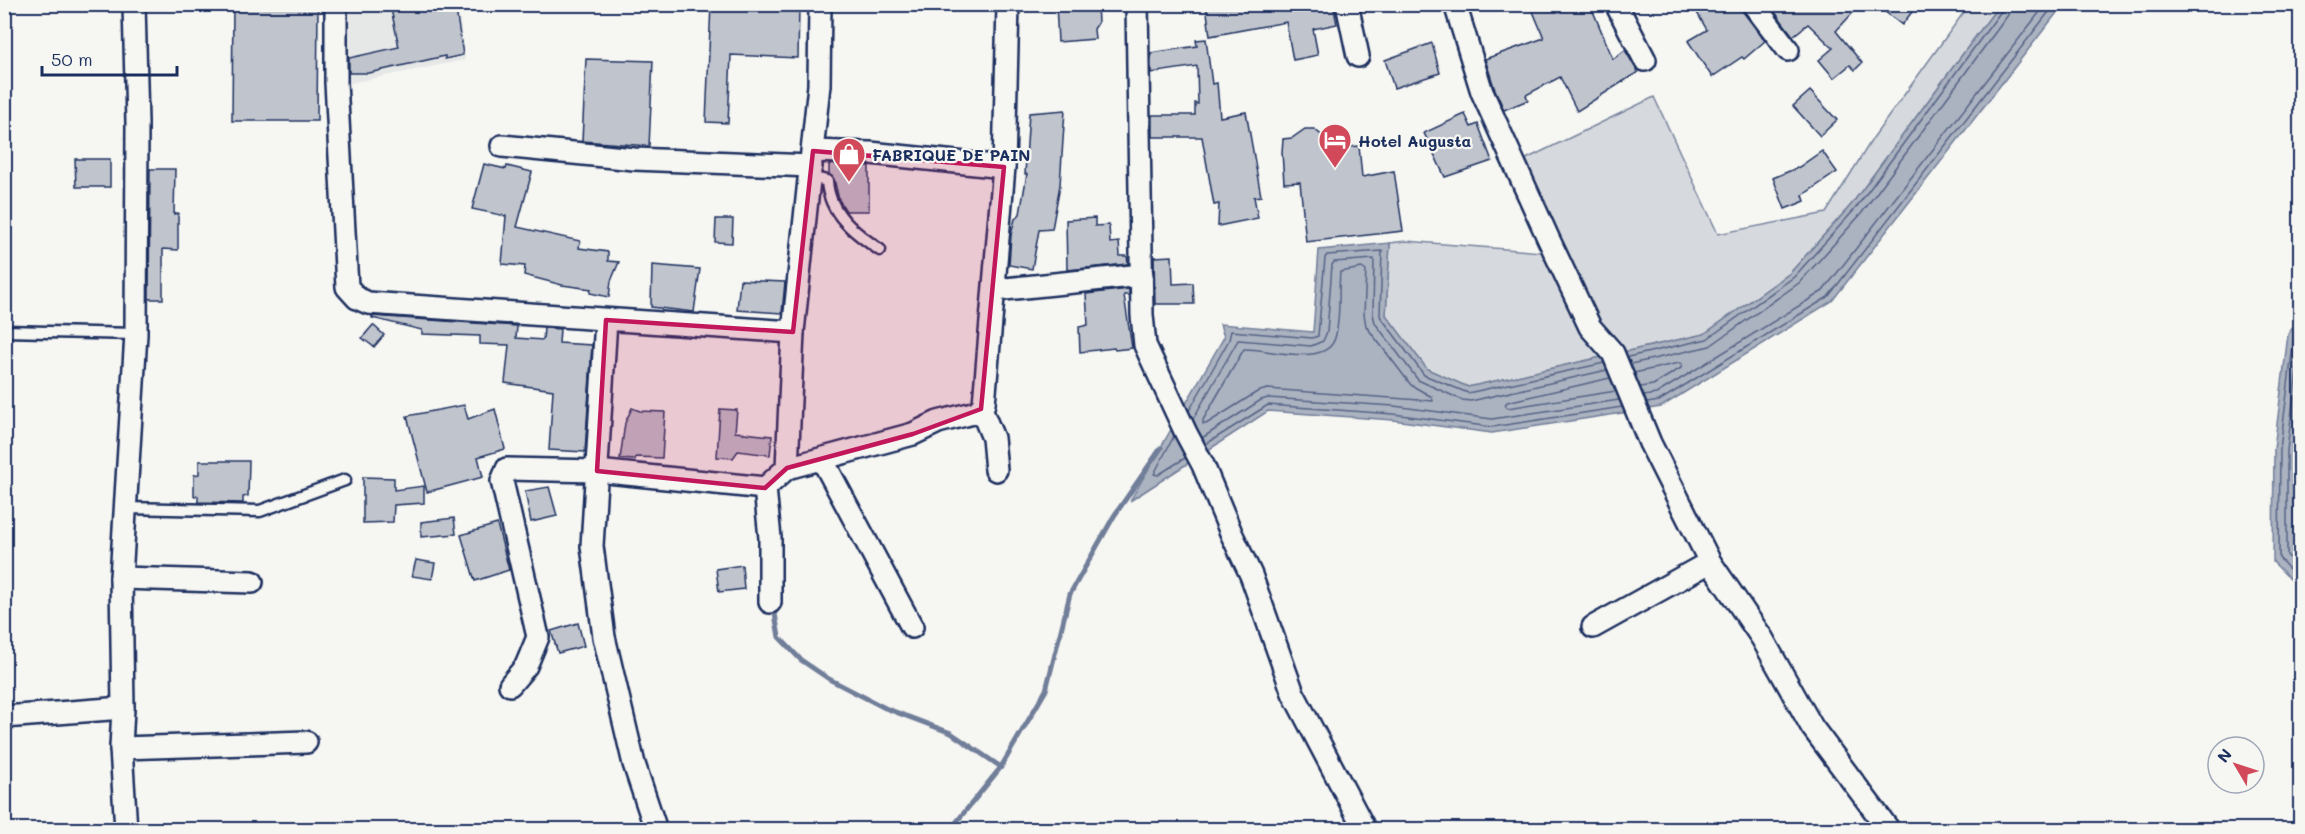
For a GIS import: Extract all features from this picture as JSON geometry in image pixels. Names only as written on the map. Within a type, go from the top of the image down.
[{"type":"street","points":[[126,828],[121,748],[123,708],[121,578],[136,334],[137,123],[134,4]]},
{"type":"street","points":[[336,4],[336,82],[347,287],[357,298],[368,303],[793,332]]},
{"type":"street","points":[[787,468],[793,332],[819,85],[820,4]]},
{"type":"street","points":[[510,685],[526,666],[538,636],[502,481],[507,469],[597,471],[765,488],[787,468],[913,434],[938,422],[981,409],[984,404],[989,364],[1004,167],[1008,4]]},
{"type":"street","points":[[1137,4],[1145,345],[1203,465],[1251,575],[1293,693],[1364,828]]},
{"type":"street","points":[[1347,4],[1358,56]]},
{"type":"street","points":[[1455,4],[1482,92],[1590,327],[1613,353],[1650,443],[1710,562],[1762,638],[1812,727],[1889,830]]},
{"type":"street","points":[[1616,4],[1645,60]]},
{"type":"street","points":[[1753,4],[1788,50]]},
{"type":"street","points":[[502,146],[634,159],[811,165],[870,153],[1004,167]]},
{"type":"street","points":[[995,290],[1142,275]]},
{"type":"street","points":[[606,320],[592,546],[604,637],[634,764],[656,830]]},
{"type":"street","points":[[981,409],[993,438],[996,470]]},
{"type":"street","points":[[822,459],[912,627]]},
{"type":"street","points":[[765,488],[770,538],[770,602]]},
{"type":"street","points":[[1593,627],[1710,562]]},
{"type":"street","points":[[121,578],[252,582]]},
{"type":"street","points":[[4,717],[123,708]]},
{"type":"street","points":[[121,748],[306,742]]},
{"type":"lane","points":[[811,165],[827,182],[841,219],[851,230],[880,250]]},
{"type":"lane","points":[[4,331],[136,334]]},
{"type":"lane","points":[[126,508],[260,511],[345,480]]},
{"type":"highlighted area","points":[[813,151],[1004,167],[981,409],[913,434],[787,468],[765,488],[597,471],[606,320],[793,332]]},
{"type":"shaded area","points":[[341,5],[458,5],[465,60],[340,85]]},
{"type":"shaded area","points":[[1969,5],[1999,5],[1851,205],[1790,273],[1704,334],[1468,387],[1427,369],[1386,315],[1390,243],[1406,241],[1553,253],[1520,162],[1654,97],[1718,234],[1826,213],[1873,138]]},
{"type":"water","points":[[1999,5],[2063,5],[1832,301],[1661,407],[1492,433],[1393,420],[1268,411],[1130,501],[1224,337],[1220,324],[1313,332],[1319,250],[1390,243],[1386,315],[1427,369],[1468,387],[1704,334],[1790,273],[1851,205]]},
{"type":"water","points":[[2300,318],[2300,589],[2273,562],[2274,449],[2288,334]]},
{"type":"building","points":[[233,4],[318,4],[317,121],[232,121]]},
{"type":"building","points":[[390,4],[455,4],[463,55],[445,59],[445,56],[369,73],[349,73],[349,58],[399,47]]},
{"type":"building","points":[[711,4],[799,6],[798,58],[731,55],[728,123],[706,122]]},
{"type":"building","points":[[1056,4],[1097,4],[1098,23],[1094,29],[1095,39],[1058,42]]},
{"type":"building","points":[[1206,4],[1333,4],[1337,24],[1313,29],[1318,55],[1293,60],[1286,22],[1210,36]]},
{"type":"building","points":[[1530,4],[1590,4],[1613,59],[1625,50],[1638,72],[1577,111],[1560,77],[1526,95],[1528,100],[1504,110],[1485,59],[1544,38]]},
{"type":"building","points":[[1692,4],[1740,4],[1743,12],[1765,41],[1744,59],[1742,57],[1712,77],[1688,41],[1707,30]]},
{"type":"building","points":[[1769,4],[1861,4],[1836,31],[1862,63],[1855,70],[1850,65],[1834,78],[1819,60],[1833,48],[1808,24],[1793,36]]},
{"type":"building","points":[[1875,4],[1918,4],[1902,25]]},
{"type":"building","points":[[1206,39],[1212,84],[1217,83],[1220,117],[1246,112],[1261,196],[1254,197],[1258,218],[1218,226],[1219,204],[1214,205],[1202,137],[1152,137],[1152,115],[1195,115],[1195,103],[1198,104],[1197,66],[1151,73],[1151,53],[1197,46],[1196,40]]},
{"type":"building","points":[[1432,43],[1440,73],[1394,88],[1385,60]]},
{"type":"building","points":[[586,59],[653,61],[649,146],[582,141]]},
{"type":"building","points":[[1810,91],[1837,120],[1820,136],[1793,106]]},
{"type":"building","points":[[1065,110],[1060,185],[1052,229],[1039,230],[1032,269],[1009,265],[1011,235],[1015,219],[1020,214],[1027,174],[1025,174],[1029,113]]},
{"type":"building","points":[[1465,114],[1471,127],[1478,124],[1492,161],[1445,177],[1424,133]]},
{"type":"building","points":[[1305,129],[1314,129],[1325,138],[1329,149],[1359,146],[1362,177],[1394,171],[1403,231],[1306,242],[1300,182],[1284,183],[1282,152],[1283,139],[1292,138]]},
{"type":"building","points":[[1822,151],[1837,172],[1803,195],[1805,201],[1785,209],[1773,178],[1799,167]]},
{"type":"building","points":[[75,159],[110,159],[110,187],[76,187]]},
{"type":"building","points":[[484,164],[506,169],[507,166],[532,172],[517,227],[580,241],[579,248],[608,252],[608,261],[619,262],[611,281],[609,297],[590,293],[591,289],[562,285],[524,275],[525,266],[502,264],[506,216],[472,209]]},
{"type":"building","name":"FABRIQUE DE PAIN","points":[[829,164],[869,166],[869,211],[846,211],[839,200],[834,179],[829,174]]},
{"type":"building","points":[[150,169],[175,169],[174,214],[178,213],[178,250],[163,249],[163,299],[149,299]]},
{"type":"building","points":[[1095,218],[1095,226],[1109,225],[1110,243],[1119,242],[1120,256],[1127,256],[1128,264],[1067,270],[1066,220]]},
{"type":"building","points":[[716,219],[733,219],[732,243],[715,242]]},
{"type":"building","points":[[1172,256],[1173,284],[1193,283],[1194,304],[1155,304],[1154,257]]},
{"type":"building","points":[[652,265],[700,269],[694,312],[651,307]]},
{"type":"building","points":[[740,280],[785,282],[782,313],[737,310]]},
{"type":"building","points":[[1129,289],[1129,295],[1124,295],[1132,348],[1080,352],[1079,327],[1088,325],[1086,294]]},
{"type":"building","points":[[372,316],[517,326],[516,338],[543,340],[544,328],[560,329],[559,343],[592,345],[585,452],[549,450],[553,390],[505,383],[509,345],[480,344],[480,336],[422,334],[422,330],[372,318]]},
{"type":"building","points":[[373,325],[384,335],[374,347],[362,338]]},
{"type":"building","points":[[464,405],[468,419],[495,409],[505,449],[478,457],[483,477],[427,492],[407,416]]},
{"type":"building","points":[[632,408],[640,411],[665,412],[662,458],[620,459],[625,423]]},
{"type":"building","points":[[720,409],[737,410],[735,432],[772,436],[770,455],[738,451],[733,458],[717,457]]},
{"type":"building","points":[[199,461],[249,461],[248,496],[243,497],[243,503],[198,502],[198,496],[194,496],[194,475],[199,474]]},
{"type":"building","points":[[363,477],[394,478],[394,490],[424,486],[424,503],[394,505],[393,522],[363,523]]},
{"type":"building","points":[[549,487],[557,516],[531,522],[525,491]]},
{"type":"building","points":[[454,518],[456,534],[421,537],[421,522]]},
{"type":"building","points":[[497,524],[509,570],[475,581],[461,535]]},
{"type":"building","points":[[416,560],[435,563],[432,579],[412,576]]},
{"type":"building","points":[[742,565],[744,589],[719,592],[716,569]]},
{"type":"building","points":[[578,623],[584,646],[558,653],[551,631]]},
{"type":"waterway","points":[[950,830],[1001,767],[1046,690],[1070,594],[1114,516],[1161,448]]},
{"type":"waterway","points":[[774,608],[779,637],[801,660],[829,679],[885,708],[951,733],[1001,767]]},
{"type":"place","name":"Hotel Augusta","points":[[1335,169]]},
{"type":"place","name":"FABRIQUE DE PAIN","points":[[849,183]]}]
